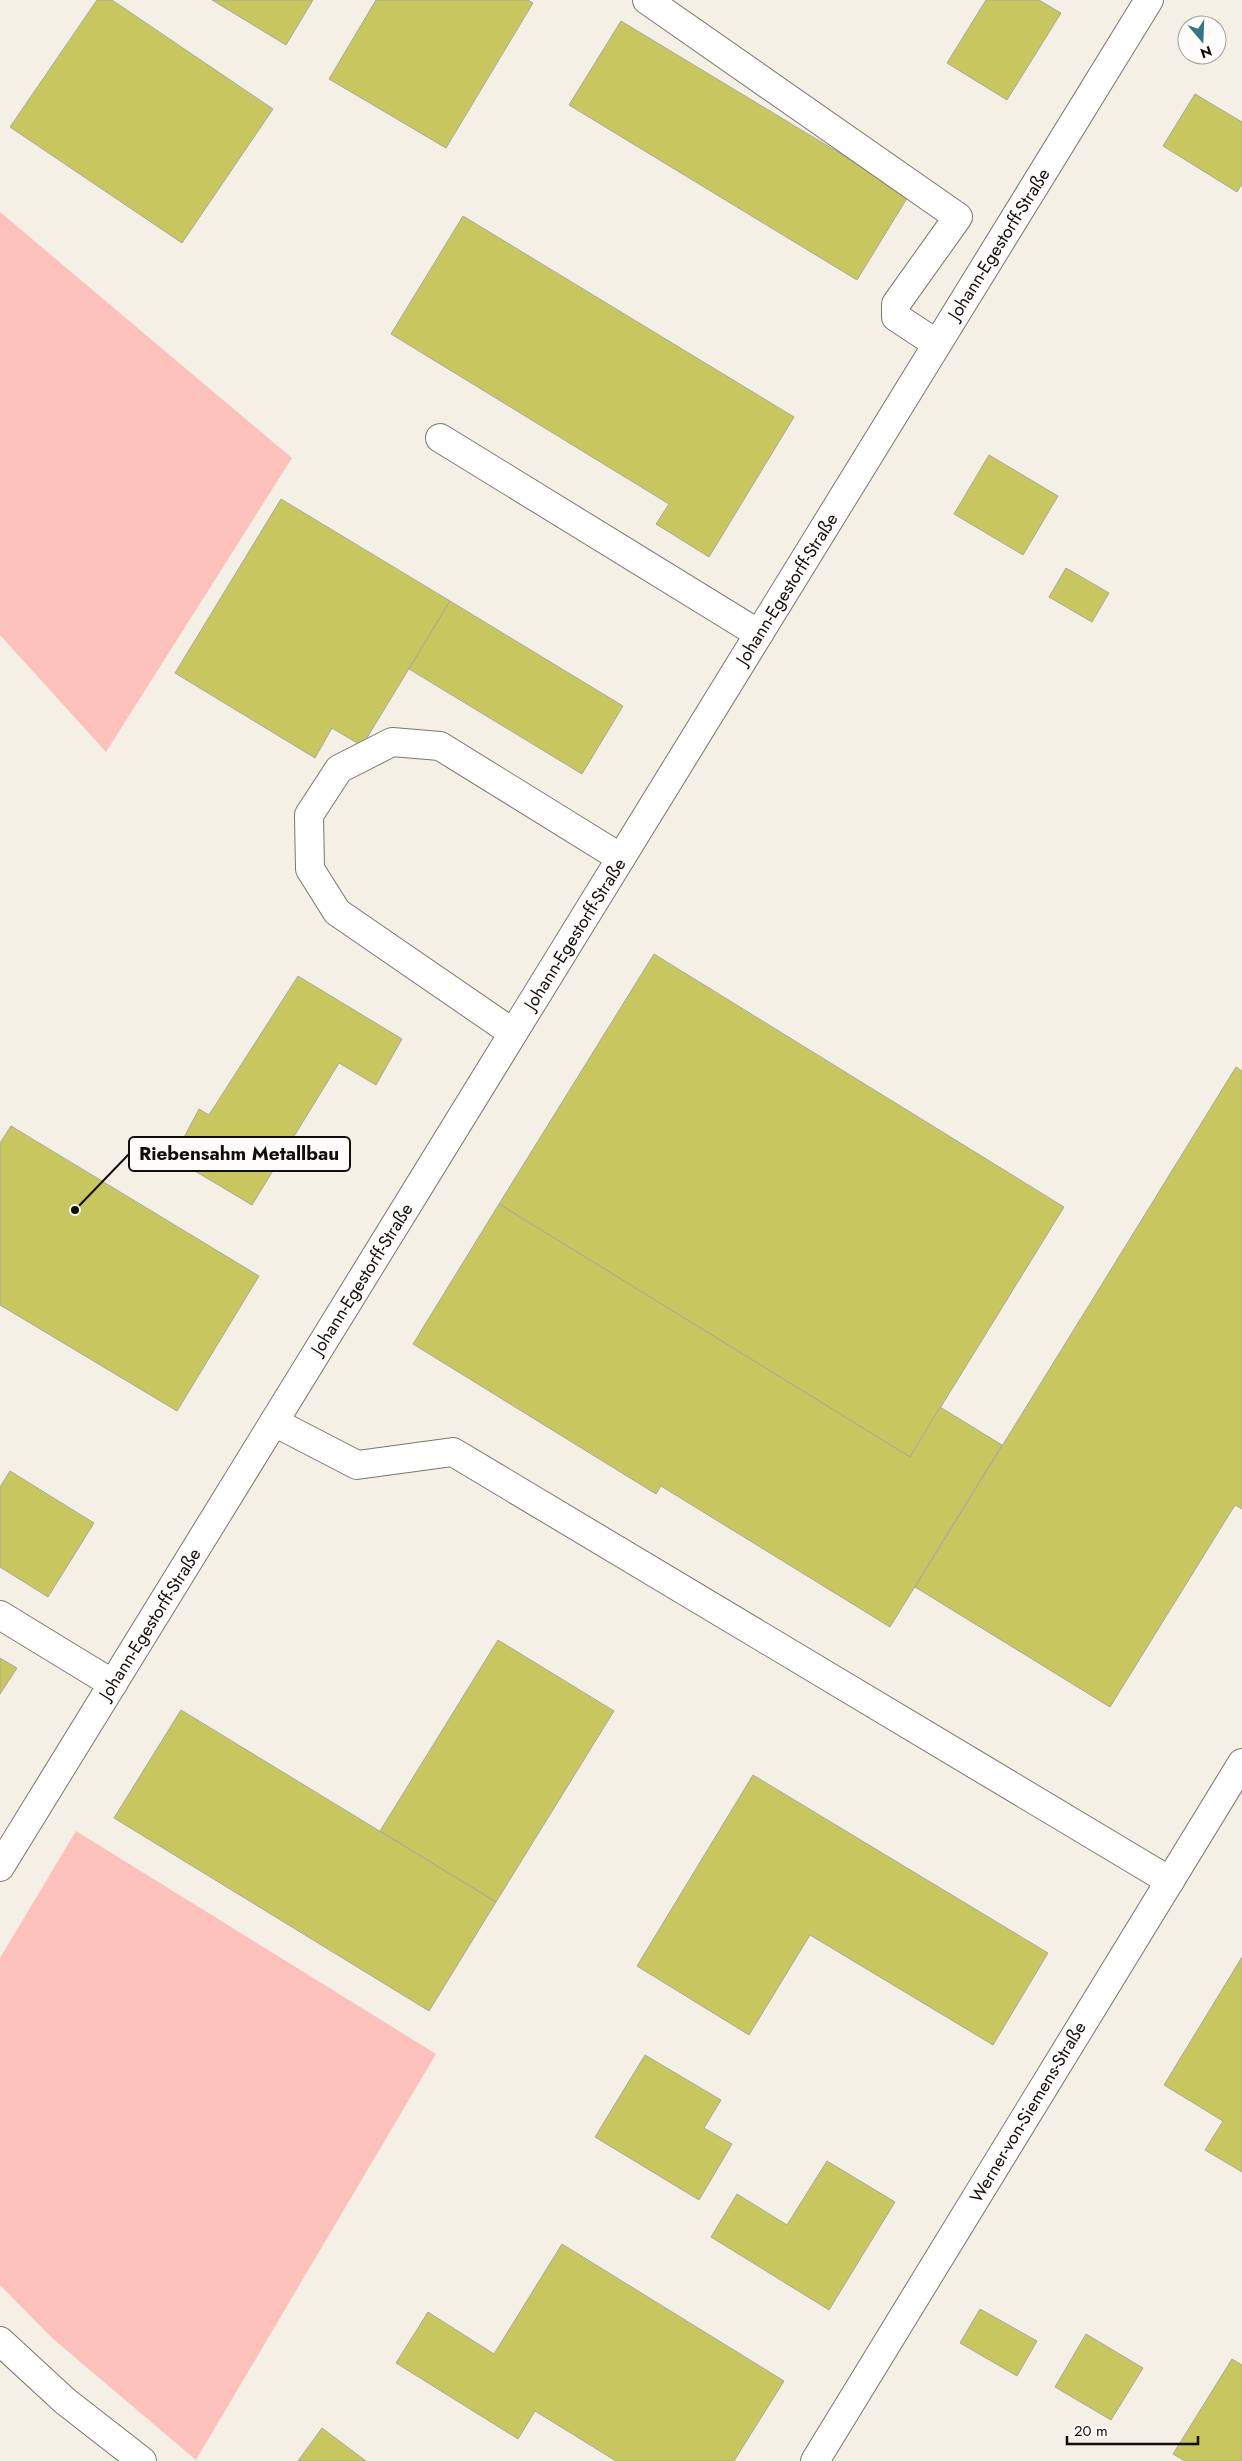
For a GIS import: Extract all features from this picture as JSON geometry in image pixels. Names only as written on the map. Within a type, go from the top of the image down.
[{"type":"street","points":[[646,0],[958,216],[896,304],[896,317],[937,344]]},
{"type":"street","name":"Johann-Egestorff-Straße","points":[[0,1867],[1149,0]]},
{"type":"street","points":[[440,438],[759,634]]},
{"type":"street","points":[[513,1033],[337,912],[310,869],[309,815],[339,768],[392,742],[440,746],[621,858]]},
{"type":"street","points":[[274,1422],[357,1465],[453,1452],[1170,1880]]},
{"type":"street","points":[[0,1615],[113,1684]]},
{"type":"street","name":"Werner-von-Siemens-Straße","points":[[815,2461],[1242,1763]]},
{"type":"street","points":[[0,2341],[65,2401],[142,2461]]},
{"type":"shaded area","points":[[0,212],[292,458],[106,752],[0,635]]},
{"type":"shaded area","points":[[76,1831],[436,2054],[196,2460],[52,2338],[0,2285],[0,1958]]},
{"type":"building","points":[[97,0],[112,0],[273,109],[182,243],[10,127]]},
{"type":"building","points":[[212,0],[313,0],[286,45]]},
{"type":"building","points":[[376,0],[528,0],[533,3],[446,148],[329,79]]},
{"type":"building","points":[[986,0],[1039,0],[1061,13],[1007,100],[947,63]]},
{"type":"building","points":[[621,21],[909,195],[857,280],[569,105]]},
{"type":"building","points":[[1195,94],[1242,122],[1242,184],[1237,192],[1163,146]]},
{"type":"building","points":[[463,216],[794,417],[709,557],[656,524],[669,504],[391,334]]},
{"type":"building","points":[[989,455],[1058,496],[1023,555],[954,514]]},
{"type":"building","points":[[281,499],[450,601],[362,746],[332,728],[315,758],[175,673]]},
{"type":"building","points":[[1066,568],[1109,593],[1092,622],[1049,597]]},
{"type":"building","points":[[450,601],[623,706],[582,774],[409,669]]},
{"type":"building","points":[[654,954],[1064,1207],[910,1457],[499,1204]]},
{"type":"building","points":[[298,976],[402,1039],[376,1085],[339,1063],[252,1205],[173,1158],[199,1109],[209,1115]]},
{"type":"building","points":[[1236,1067],[1242,1071],[1242,1509],[1235,1505],[1110,1707],[915,1587]]},
{"type":"building","points":[[11,1126],[259,1276],[177,1411],[0,1305],[0,1143]]},
{"type":"building","points":[[499,1204],[910,1457],[940,1407],[1002,1445],[890,1627],[661,1486],[656,1494],[413,1344]]},
{"type":"building","points":[[10,1471],[94,1523],[48,1597],[0,1567],[0,1487]]},
{"type":"building","points":[[498,1640],[614,1711],[496,1902],[380,1831]]},
{"type":"building","points":[[0,1658],[17,1668],[0,1694]]},
{"type":"building","points":[[181,1710],[496,1902],[429,2011],[114,1818]]},
{"type":"building","points":[[753,1775],[1048,1953],[993,2045],[810,1935],[749,2035],[637,1966]]},
{"type":"building","points":[[1242,1957],[1242,2172],[1205,2150],[1223,2121],[1164,2085]]},
{"type":"building","points":[[645,2055],[721,2100],[704,2128],[732,2144],[699,2200],[595,2137]]},
{"type":"building","points":[[827,2161],[895,2202],[829,2310],[711,2237],[737,2194],[787,2225]]},
{"type":"building","points":[[562,2244],[784,2381],[734,2461],[616,2461],[535,2411],[518,2439],[396,2363],[428,2312],[494,2354]]},
{"type":"building","points":[[980,2309],[1037,2341],[1017,2376],[960,2343]]},
{"type":"building","points":[[1086,2334],[1143,2368],[1111,2420],[1055,2387]]},
{"type":"building","points":[[1232,2359],[1242,2365],[1242,2461],[1185,2461],[1173,2454]]},
{"type":"building","points":[[322,2428],[366,2461],[298,2461]]},
{"type":"place","name":"Riebensahm Metallbau","points":[[75,1210]]}]
